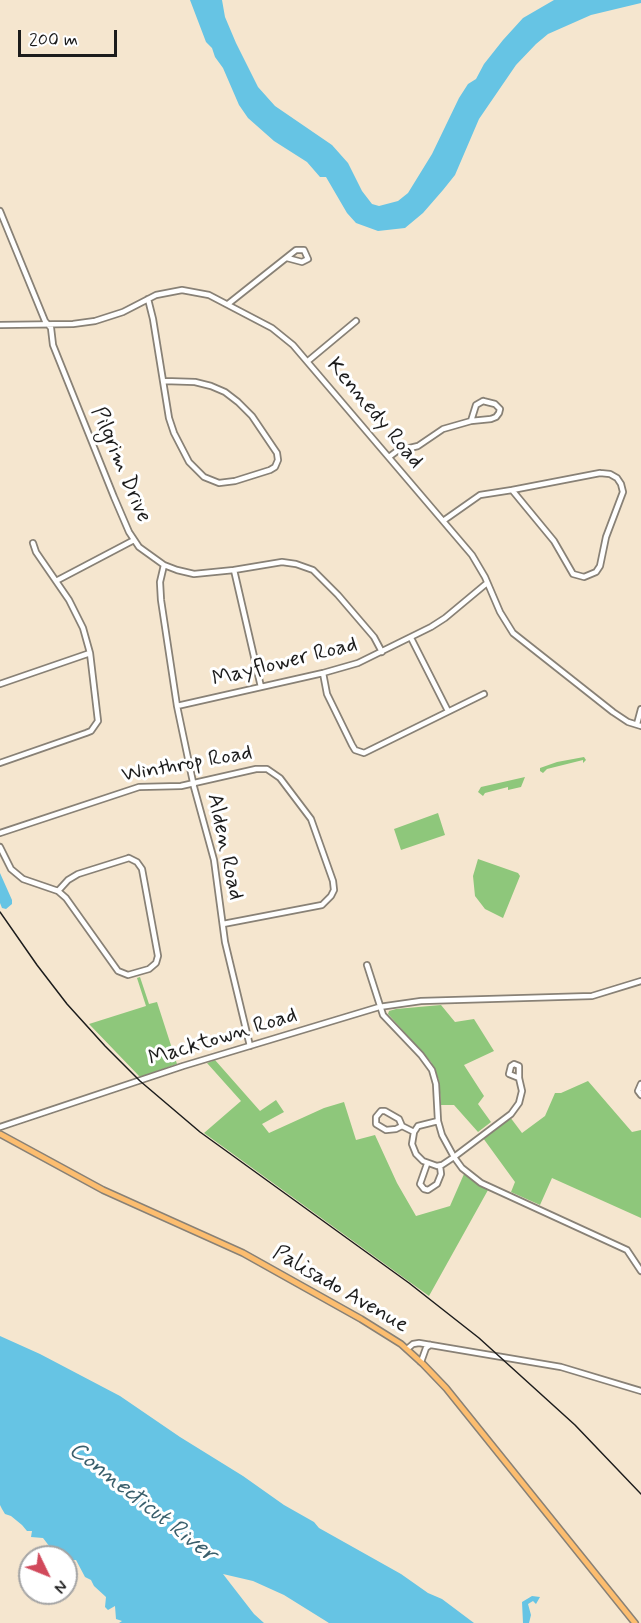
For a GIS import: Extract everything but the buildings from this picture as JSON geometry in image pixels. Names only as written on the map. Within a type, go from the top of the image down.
[{"type":"main road","name":"Palisado Avenue","points":[[0,1134],[104,1190],[243,1253],[362,1319],[407,1349],[446,1388],[636,1623]]},
{"type":"street","name":"Pilgrim Drive","points":[[0,211],[51,328],[52,345],[124,521],[134,540],[144,551],[164,565],[194,574],[282,562],[313,570],[374,637],[382,652]]},
{"type":"street","points":[[228,304],[287,258]]},
{"type":"street","name":"Kennedy Road","points":[[0,325],[95,321],[123,312],[147,299],[169,291],[189,291],[209,295],[279,332],[308,361],[479,564],[504,619],[520,639],[613,712],[639,725]]},
{"type":"street","points":[[147,299],[153,319],[165,398],[174,432],[189,462],[204,477],[214,482],[226,483],[275,467],[278,453],[238,402],[225,392],[211,386],[195,382],[164,381]]},
{"type":"street","points":[[308,361],[356,321]]},
{"type":"street","points":[[388,457],[397,451],[418,446],[443,429],[496,417],[500,409],[495,404],[478,402],[471,422]]},
{"type":"street","points":[[443,521],[480,495],[600,473],[610,474],[617,478],[623,488],[622,500],[609,529],[600,566],[596,572],[584,578],[573,574],[554,541],[512,490]]},
{"type":"street","points":[[56,581],[134,540]]},
{"type":"street","points":[[0,763],[86,733],[95,726],[98,714],[90,654],[83,628],[36,552],[33,543]]},
{"type":"street","name":"Alden Road","points":[[164,565],[160,582],[161,600],[177,706],[214,860],[228,960],[250,1046]]},
{"type":"street","points":[[234,570],[261,687]]},
{"type":"street","name":"Mayflower Road","points":[[177,706],[358,663],[411,638],[445,618],[488,583]]},
{"type":"street","points":[[411,638],[448,711]]},
{"type":"street","points":[[0,684],[90,654]]},
{"type":"street","points":[[323,673],[330,701],[352,745],[361,753],[483,694]]},
{"type":"street","points":[[639,725],[641,709]]},
{"type":"street","name":"Winthrop Road","points":[[0,833],[139,787],[171,787],[263,768],[272,771],[311,819],[333,881],[334,890],[322,905],[223,924]]},
{"type":"street","points":[[0,848],[11,869],[23,879],[58,891],[66,898],[121,973],[132,974],[149,969],[156,963],[158,952],[142,869],[137,861],[124,859],[78,874],[68,880],[58,891]]},
{"type":"street","points":[[367,964],[383,1015],[432,1070],[436,1084],[438,1121],[442,1136],[462,1168],[481,1183],[627,1250],[641,1271]]},
{"type":"street","name":"Macktown Road","points":[[0,1127],[379,1007],[421,1001],[592,996],[641,981]]},
{"type":"street","points":[[438,1121],[423,1124],[414,1132],[412,1144],[416,1154],[427,1164],[440,1166],[515,1110],[521,1096],[519,1078]]},
{"type":"street","points":[[641,1084],[638,1091],[641,1095]]},
{"type":"street","points":[[402,1126],[386,1130],[376,1124],[376,1117],[381,1111],[385,1111],[399,1119],[402,1126],[414,1132]]},
{"type":"street","points":[[427,1164],[420,1184],[428,1190],[437,1184],[441,1174],[440,1166]]},
{"type":"street","points":[[407,1349],[414,1343],[561,1367],[641,1391]]},
{"type":"street","points":[[422,1362],[426,1348],[430,1345]]},
{"type":"green space","points":[[584,757],[586,760],[583,763],[583,760],[547,769],[543,773],[540,771],[540,768],[557,762]]},
{"type":"green space","points":[[525,777],[521,787],[508,790],[508,787],[485,793],[483,796],[478,792],[481,787]]},
{"type":"green space","points":[[438,813],[445,835],[401,850],[394,829]]},
{"type":"green space","points":[[478,859],[518,873],[520,876],[503,918],[485,909],[475,896],[473,876]]},
{"type":"green space","points":[[140,977],[149,1004],[157,1002],[177,1064],[140,1077],[89,1024],[146,1006],[137,978]]},
{"type":"green space","points":[[441,1005],[455,1022],[474,1019],[494,1051],[464,1065],[484,1096],[478,1104],[491,1122],[478,1132],[454,1105],[441,1105],[439,1080],[431,1062],[388,1014],[389,1011],[396,1009]]},
{"type":"green space","points":[[215,1060],[260,1111],[276,1100],[284,1112],[262,1124],[269,1133],[324,1108],[344,1102],[356,1140],[375,1135],[397,1183],[416,1216],[450,1206],[464,1174],[488,1190],[429,1296],[204,1133],[241,1101],[207,1063]]},
{"type":"green space","points":[[588,1081],[632,1132],[641,1130],[641,1218],[552,1178],[540,1205],[511,1192],[515,1182],[483,1138],[510,1117],[522,1133],[545,1116],[555,1093],[561,1093]]},
{"type":"water","points":[[190,0],[222,0],[225,17],[258,87],[275,106],[332,145],[348,163],[362,191],[372,204],[379,206],[398,201],[408,193],[432,154],[468,84],[476,79],[484,64],[523,18],[554,0],[641,0],[641,3],[591,15],[548,34],[536,44],[516,65],[479,119],[455,175],[443,190],[423,213],[405,228],[378,231],[356,223],[347,213],[326,177],[320,177],[307,162],[274,141],[248,118],[239,105],[212,48],[206,42]]},
{"type":"water","points":[[0,873],[12,900],[12,904],[6,909],[2,908],[0,903]]},
{"type":"water","name":"Connecticut River","points":[[0,1336],[120,1396],[284,1505],[314,1522],[319,1528],[401,1574],[428,1593],[442,1599],[474,1623],[329,1623],[284,1595],[253,1581],[223,1574],[254,1614],[264,1623],[119,1623],[122,1621],[116,1619],[115,1606],[108,1610],[105,1607],[106,1597],[91,1580],[85,1577],[78,1564],[78,1545],[48,1545],[43,1538],[31,1537],[32,1531],[27,1531],[11,1516],[5,1514],[0,1505]]},
{"type":"water","points":[[532,1596],[540,1597],[536,1604],[533,1601],[528,1604],[531,1615],[529,1623],[523,1623],[522,1602]]},
{"type":"railway","points":[[0,912],[67,1004],[140,1081],[200,1132],[409,1283],[479,1338],[575,1425],[641,1494]]}]
